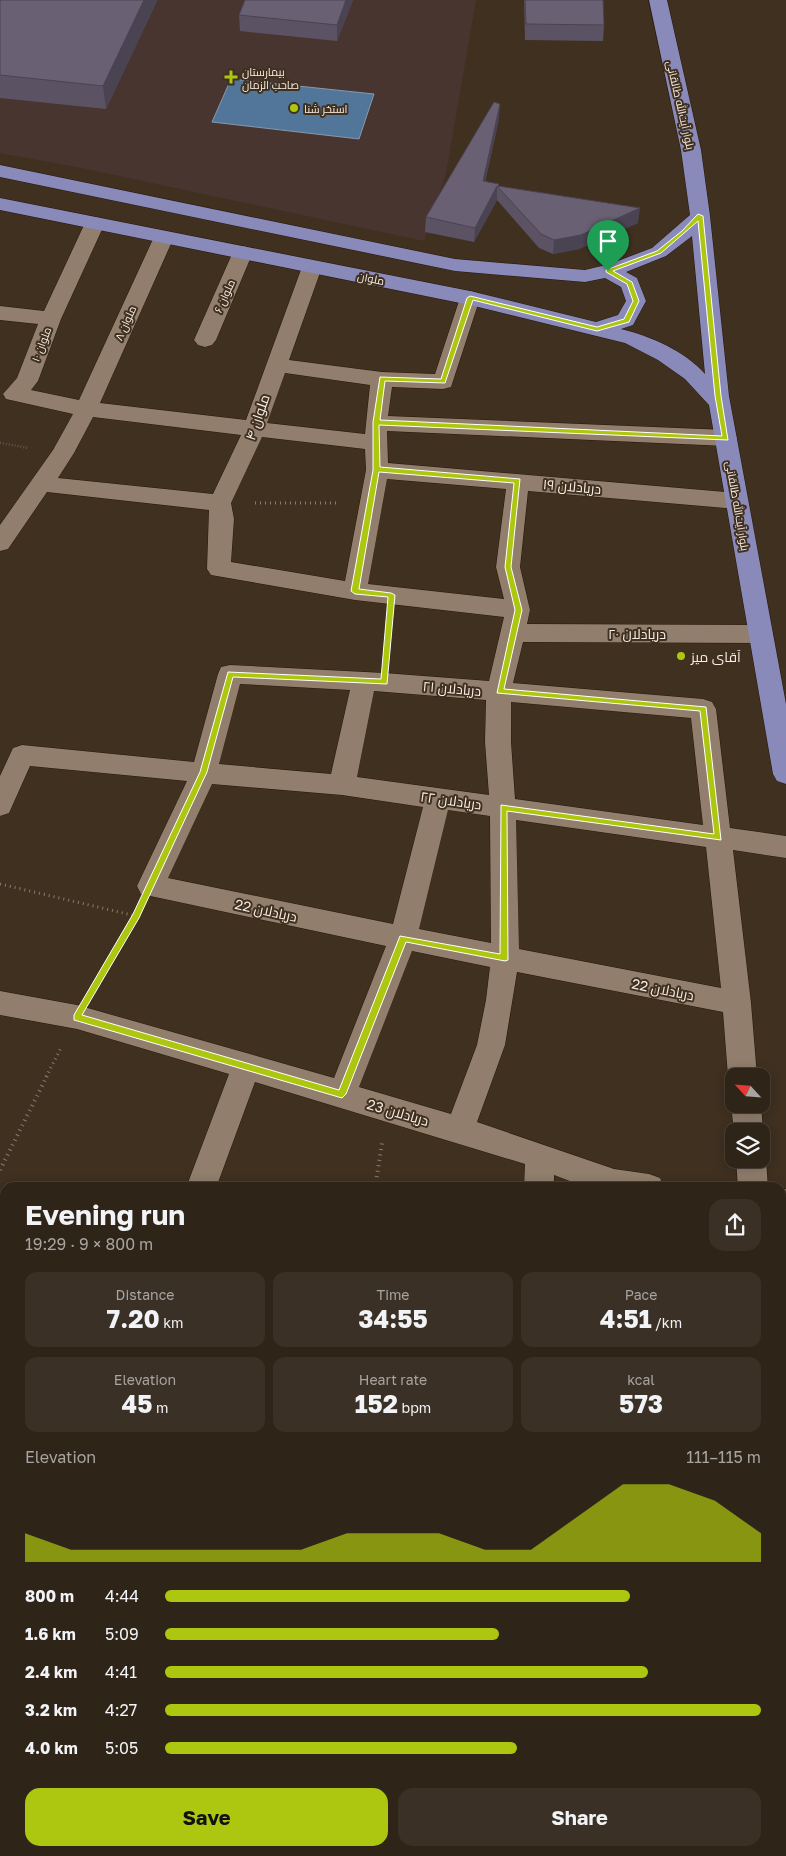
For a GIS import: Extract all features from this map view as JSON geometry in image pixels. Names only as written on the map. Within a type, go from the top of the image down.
[{"type":"main road","name":"بلوار آیت‌الله طالقانی","points":[[658,0],[692,150],[720,404],[786,774]]},
{"type":"main road","points":[[0,171],[455,265],[585,276],[608,271],[659,252],[700,216]]},
{"type":"main road","name":"ملوان","points":[[0,204],[470,298],[632,338],[666,355],[693,374],[720,404]]},
{"type":"main road","points":[[597,329],[626,320],[636,301],[630,283],[608,271]]},
{"type":"street","name":"ملوان ۱۰","points":[[86,409],[14,394],[27,381],[51,319],[94,223]]},
{"type":"street","name":"ملوان ۸","points":[[0,543],[63,453],[86,409],[164,237]]},
{"type":"street","name":"ملوان ۶","points":[[205,340],[243,252]]},
{"type":"street","name":"ملوان ۴","points":[[219,569],[222,520],[220,503],[248,445],[312,267]]},
{"type":"street","points":[[276,365],[382,378],[443,382],[470,298]]},
{"type":"street","points":[[0,313],[51,319]]},
{"type":"street","points":[[355,591],[376,470],[376,433],[382,378]]},
{"type":"street","points":[[86,409],[252,430],[726,438]]},
{"type":"street","name":"دریادلان ۱۹","points":[[376,470],[737,500]]},
{"type":"street","points":[[460,1129],[491,1045],[500,1000],[505,958],[503,807],[498,742],[499,692],[516,621],[508,567],[518,481]]},
{"type":"street","points":[[42,484],[220,503]]},
{"type":"street","name":"دریادلان ۲۰","points":[[219,569],[391,595],[516,621],[761,634]]},
{"type":"street","name":"دریادلان ۲۱","points":[[204,772],[230,674],[374,682],[703,709],[718,838]]},
{"type":"street","points":[[342,784],[374,682]]},
{"type":"street","points":[[0,806],[8,766],[22,755],[204,772],[151,886]]},
{"type":"street","name":"دریادلان ۲۲","points":[[204,772],[342,784],[786,848]]},
{"type":"street","points":[[342,1094],[403,938],[438,798]]},
{"type":"street","points":[[718,838],[737,1003],[742,1068]]},
{"type":"street","name":"دریادلان 22","points":[[151,886],[403,938],[737,1003]]},
{"type":"street","name":"دریادلان 23","points":[[0,1003],[77,1018],[342,1094],[388,1110],[460,1129],[611,1182]]},
{"type":"street","points":[[203,1182],[246,1066]]},
{"type":"street","points":[[539,1182],[540,1156]]},
{"type":"street","points":[[752,1168],[753,1182]]},
{"type":"path","points":[[220,503],[370,504]]},
{"type":"path","points":[[374,682],[391,595]]},
{"type":"path","points":[[0,884],[136,916]]},
{"type":"path","points":[[0,1170],[77,1018],[136,916],[151,886]]},
{"type":"path","points":[[376,1182],[388,1110]]},
{"type":"shaded area","name":"بیمارستان صاحب الزمان","points":[[0,0],[476,0],[446,173],[424,241],[82,168],[0,153]]},
{"type":"water","name":"استخر شنا","points":[[231,79],[374,94],[359,139],[212,122]]},
{"type":"building","points":[[0,0],[144,0],[103,86],[0,75]]},
{"type":"building","points":[[245,0],[346,0],[337,25],[239,15]]},
{"type":"building","points":[[525,0],[603,0],[604,25],[526,24]]},
{"type":"building","points":[[494,102],[500,104],[483,181],[499,184],[498,186],[640,208],[581,235],[554,240],[541,234],[497,186],[475,228],[426,217]]},
{"type":"place","name":"بیمارستان صاحب الزمان","points":[[231,77]]},
{"type":"place","name":"استخر شنا","points":[[294,108]]},
{"type":"place","name":"آقای میز","points":[[681,656]]},
{"type":"route","points":[[608,271],[630,283],[636,301],[626,320],[597,329],[470,298],[443,382],[382,378],[376,422],[376,470],[355,591],[391,595],[384,682],[230,674],[204,772],[136,916],[77,1018],[342,1094],[403,938],[505,958],[503,807],[718,838],[703,709],[499,692],[518,610],[508,567],[518,481],[376,470],[376,443],[376,422],[726,438],[718,396],[700,216],[659,252],[608,271]]}]
